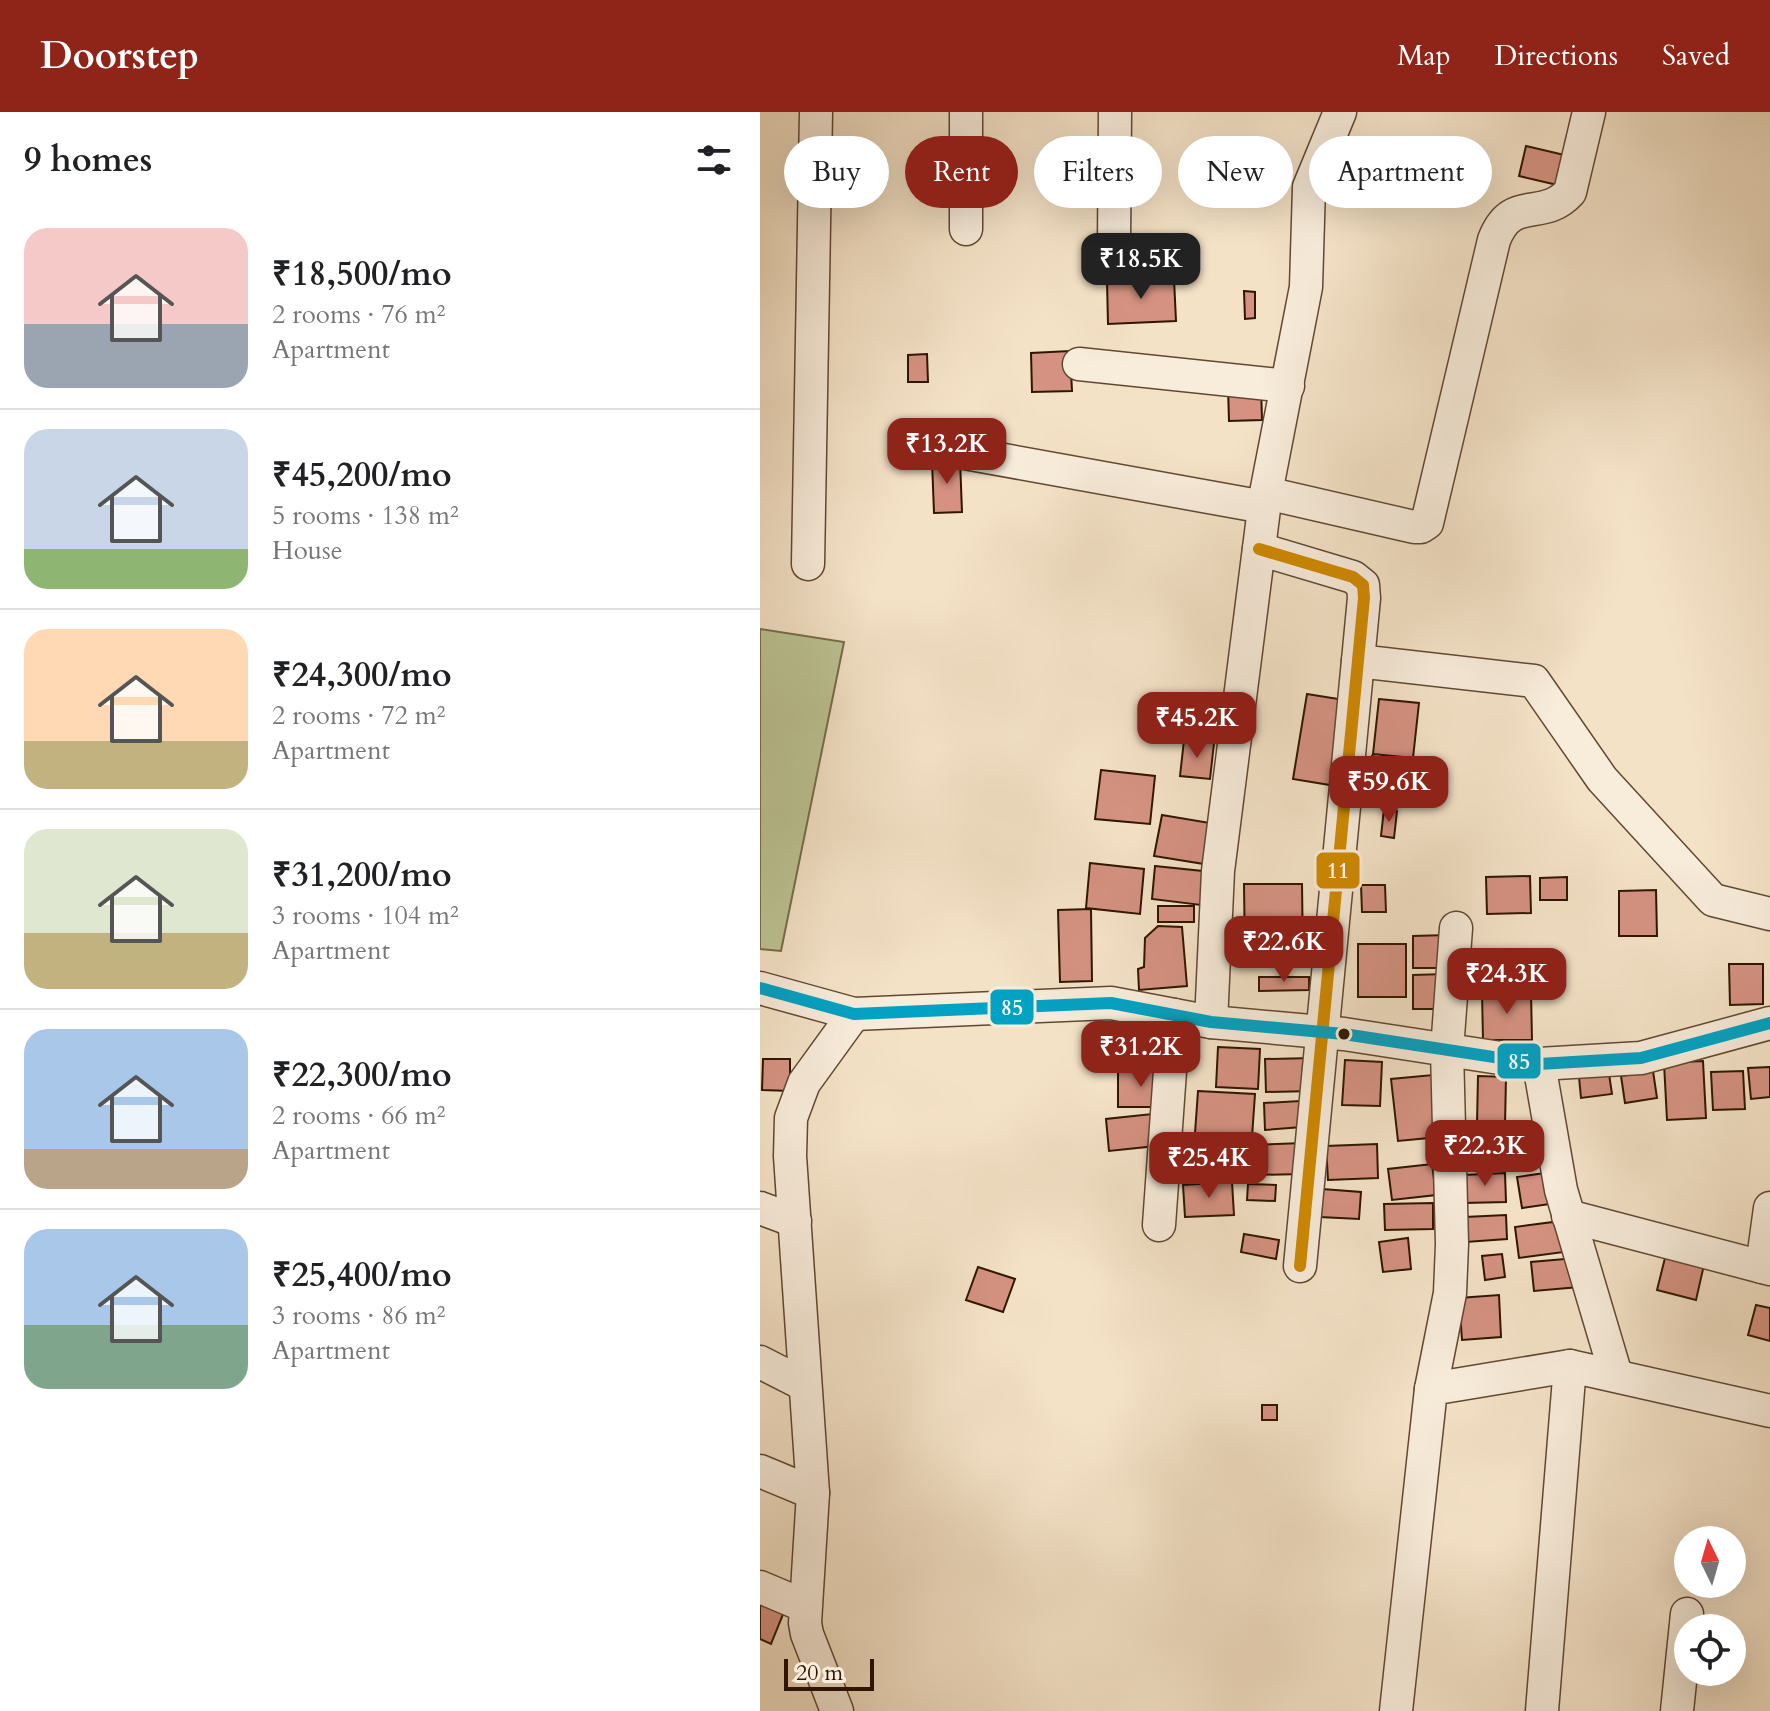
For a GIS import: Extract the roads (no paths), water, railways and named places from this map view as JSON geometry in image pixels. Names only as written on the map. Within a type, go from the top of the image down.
[{"type":"street","points":[[808,564],[816,112]]},
{"type":"street","points":[[966,112],[966,229]]},
{"type":"street","points":[[1114,246],[1115,112]]},
{"type":"street","points":[[1211,1022],[1218,871],[1265,500],[1306,287],[1309,187],[1340,112]]},
{"type":"street","points":[[926,446],[1421,527],[1427,523],[1500,223],[1508,215],[1553,205],[1570,192],[1589,112]]},
{"type":"street","points":[[1079,364],[1288,386]]},
{"type":"street","points":[[1259,549],[1353,577],[1363,585],[1364,598],[1300,1266]]},
{"type":"street","points":[[1358,661],[1534,681],[1602,779],[1713,900],[1770,914]]},
{"type":"street","points":[[1396,1711],[1431,1389],[1451,1281],[1447,1050],[1456,928]]},
{"type":"street","points":[[760,988],[854,1014],[1111,1003],[1211,1022],[1321,1033],[1539,1064],[1641,1058],[1770,1023]]},
{"type":"street","points":[[837,1711],[807,1634],[805,1606],[813,1493],[790,1156],[791,1118],[804,1083],[854,1014]]},
{"type":"street","points":[[1159,1225],[1174,1015]]},
{"type":"street","points":[[1539,1064],[1561,1190],[1616,1375]]},
{"type":"street","points":[[760,1208],[795,1221]]},
{"type":"street","points":[[1568,1216],[1766,1268],[1770,1208]]},
{"type":"street","points":[[760,1362],[805,1385]]},
{"type":"street","points":[[1431,1389],[1570,1366],[1770,1411]]},
{"type":"street","points":[[1542,1711],[1570,1366]]},
{"type":"street","points":[[760,1471],[813,1493]]},
{"type":"street","points":[[760,1587],[805,1606]]},
{"type":"street","points":[[1677,1711],[1680,1686]]}]
